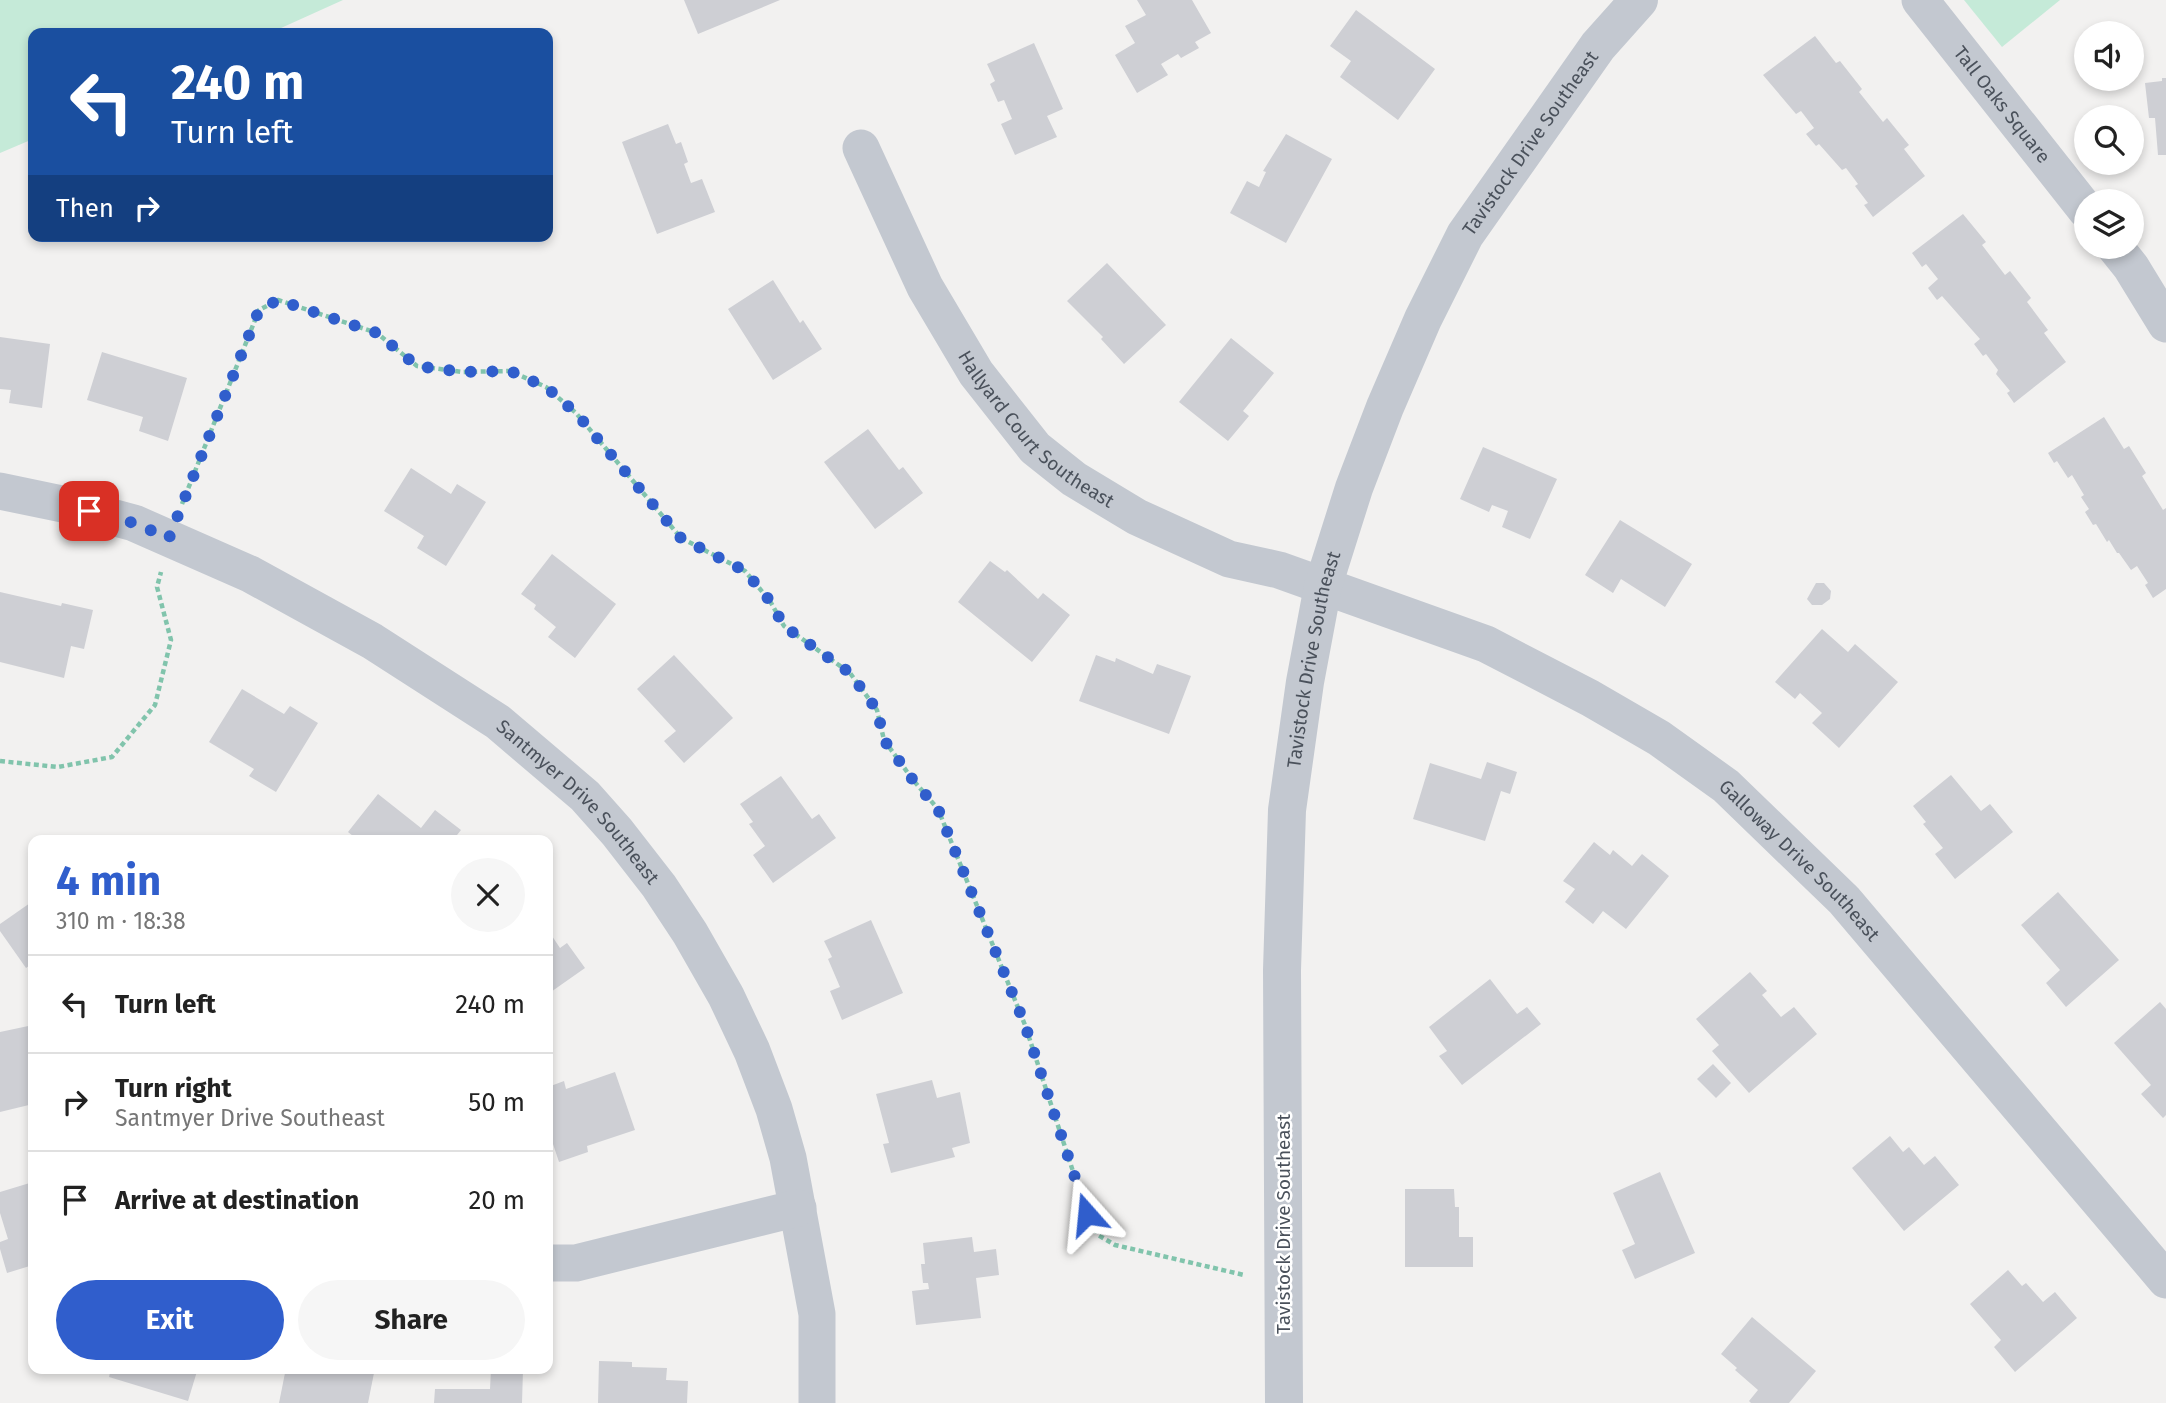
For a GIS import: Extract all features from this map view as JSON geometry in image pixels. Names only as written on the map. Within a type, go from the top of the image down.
[{"type":"street","name":"Tavistock Drive Southeast","points":[[1284,1403],[1282,970],[1287,810],[1305,681],[1323,586],[1353,488],[1385,407],[1423,319],[1465,236],[1598,46],[1639,0]]},
{"type":"street","name":"Tall Oaks Square","points":[[1920,0],[2074,195]]},
{"type":"street","name":"Hallyard Court Southeast","points":[[861,148],[925,287],[975,373],[1035,448],[1074,479],[1138,517],[1229,559],[1279,570],[1323,586]]},
{"type":"street","points":[[2125,259],[2166,324]]},
{"type":"street","name":"Santmyer Drive Southeast","points":[[0,491],[134,523],[250,574],[372,641],[498,722],[585,796],[659,886],[690,933],[726,996],[752,1051],[789,1158],[817,1314],[817,1403]]},
{"type":"street","name":"Galloway Drive Southeast","points":[[1323,586],[1486,644],[1590,698],[1659,738],[1726,786],[1844,900],[2166,1280]]},
{"type":"street","points":[[553,1263],[576,1263],[798,1208]]},
{"type":"path","points":[[0,761],[58,767],[112,757],[155,705],[171,640],[157,587],[169,538],[259,310],[278,300],[377,333],[417,366],[463,372],[510,371],[546,387],[576,413],[681,538],[745,571],[770,601],[784,626],[850,673],[877,710],[884,740],[938,809],[959,856],[1025,1025],[1087,1214],[1098,1235],[1115,1245],[1244,1275]]},
{"type":"green space","points":[[0,0],[343,0],[281,28],[28,28],[28,141],[0,153]]},
{"type":"green space","points":[[1964,0],[2060,0],[2002,47]]},
{"type":"building","points":[[684,0],[780,0],[698,34]]},
{"type":"building","points":[[1137,0],[1192,0],[1211,33],[1195,42],[1199,48],[1181,58],[1178,54],[1161,64],[1168,75],[1137,93],[1115,55],[1135,43],[1125,26],[1146,15]]},
{"type":"building","points":[[1356,10],[1435,69],[1398,120],[1340,77],[1351,61],[1330,46]]},
{"type":"building","points":[[1815,36],[1836,63],[1840,61],[1862,89],[1859,92],[1883,122],[1887,118],[1909,145],[1904,149],[1925,176],[1873,217],[1864,205],[1868,203],[1855,186],[1858,184],[1846,168],[1842,170],[1819,144],[1816,146],[1806,134],[1814,128],[1801,111],[1796,114],[1763,75]]},
{"type":"building","points":[[1034,43],[1063,109],[1047,116],[1057,137],[1015,155],[1001,124],[1012,119],[1004,100],[998,102],[990,84],[995,81],[987,64]]},
{"type":"building","points":[[2162,78],[2166,78],[2166,155],[2158,155],[2155,118],[2149,118],[2145,83],[2162,81]]},
{"type":"building","points":[[668,124],[676,144],[681,142],[688,162],[684,164],[691,183],[702,179],[715,212],[657,234],[622,142]]},
{"type":"building","points":[[1286,134],[1332,159],[1286,243],[1230,213],[1247,181],[1259,187],[1266,172],[1263,171]]},
{"type":"building","points":[[1963,214],[1986,242],[1982,245],[2005,275],[2010,271],[2031,298],[2027,302],[2048,330],[2044,333],[2066,362],[2014,403],[2007,393],[2010,391],[1996,374],[1998,370],[1974,344],[1980,339],[1942,296],[1937,300],[1928,288],[1938,279],[1926,264],[1922,267],[1912,253]]},
{"type":"building","points":[[1107,263],[1166,325],[1124,364],[1101,339],[1103,337],[1067,301]]},
{"type":"building","points":[[773,280],[800,323],[803,320],[822,349],[773,380],[728,309]]},
{"type":"building","points":[[0,337],[50,344],[42,408],[9,403],[11,390],[0,389]]},
{"type":"building","points":[[1231,338],[1274,373],[1243,411],[1249,416],[1228,441],[1179,402]]},
{"type":"building","points":[[102,352],[187,378],[168,441],[139,431],[143,417],[87,400]]},
{"type":"building","points":[[2104,417],[2124,449],[2129,446],[2146,473],[2142,476],[2163,510],[2166,508],[2166,589],[2153,598],[2145,585],[2148,583],[2137,566],[2131,570],[2109,540],[2107,542],[2096,524],[2093,525],[2085,512],[2089,509],[2081,497],[2084,495],[2072,475],[2068,478],[2048,453]]},
{"type":"building","points":[[868,429],[899,470],[903,467],[923,493],[875,529],[824,462]]},
{"type":"building","points":[[1483,447],[1557,479],[1530,539],[1502,527],[1508,511],[1492,505],[1489,512],[1460,499]]},
{"type":"building","points":[[411,468],[451,494],[457,484],[486,502],[446,566],[417,548],[424,536],[384,511]]},
{"type":"building","points":[[1620,520],[1692,564],[1665,607],[1621,579],[1613,593],[1585,575]]},
{"type":"building","points":[[552,554],[616,604],[575,658],[548,637],[556,627],[534,609],[536,605],[521,594]]},
{"type":"building","points":[[990,561],[1005,572],[1007,570],[1038,599],[1043,593],[1070,615],[1032,662],[958,602]]},
{"type":"building","points":[[1816,583],[1824,583],[1831,591],[1830,599],[1822,605],[1812,605],[1807,599]]},
{"type":"building","points":[[0,592],[61,606],[62,603],[93,610],[84,649],[71,646],[64,678],[0,662]]},
{"type":"building","points":[[1822,629],[1848,652],[1855,644],[1898,682],[1839,748],[1812,723],[1822,713],[1800,693],[1795,699],[1775,682]]},
{"type":"building","points":[[674,655],[733,718],[684,763],[664,741],[676,731],[637,689]]},
{"type":"building","points":[[1096,655],[1115,662],[1116,658],[1153,674],[1157,664],[1191,676],[1169,734],[1079,701]]},
{"type":"building","points":[[242,689],[284,714],[290,706],[318,723],[276,792],[249,776],[254,769],[209,742]]},
{"type":"building","points":[[1487,762],[1517,772],[1510,794],[1501,791],[1485,841],[1413,819],[1430,763],[1481,779]]},
{"type":"building","points":[[1951,775],[1981,811],[1990,804],[2013,832],[1955,879],[1935,854],[1943,848],[1923,824],[1926,822],[1913,806]]},
{"type":"building","points":[[781,776],[812,819],[819,814],[836,838],[773,883],[753,855],[765,846],[749,824],[753,822],[740,804]]},
{"type":"building","points":[[378,794],[421,828],[435,810],[461,830],[457,835],[352,835],[348,832]]},
{"type":"building","points":[[1594,842],[1610,855],[1613,850],[1632,866],[1642,854],[1669,876],[1626,929],[1603,911],[1593,924],[1565,902],[1575,889],[1563,881]]},
{"type":"building","points":[[2058,892],[2119,960],[2066,1007],[2046,983],[2060,970],[2021,925]]},
{"type":"building","points":[[28,904],[26,968],[0,931],[0,924]]},
{"type":"building","points":[[871,920],[903,993],[842,1020],[830,991],[840,987],[828,959],[832,957],[824,941]]},
{"type":"building","points":[[553,938],[560,948],[567,943],[585,968],[553,990]]},
{"type":"building","points":[[1750,972],[1767,991],[1762,995],[1781,1017],[1794,1007],[1817,1034],[1749,1093],[1712,1051],[1719,1045],[1696,1019]]},
{"type":"building","points":[[1490,979],[1517,1014],[1527,1007],[1541,1024],[1462,1085],[1439,1056],[1447,1051],[1429,1027]]},
{"type":"building","points":[[2160,1002],[2166,1009],[2166,1115],[2163,1118],[2141,1094],[2151,1085],[2114,1043]]},
{"type":"building","points":[[28,1026],[28,1105],[0,1112],[0,1032]]},
{"type":"building","points":[[1713,1064],[1731,1083],[1716,1098],[1697,1079]]},
{"type":"building","points":[[615,1072],[635,1130],[587,1146],[588,1152],[559,1162],[553,1144],[553,1085],[564,1081],[566,1089]]},
{"type":"building","points":[[932,1080],[937,1098],[960,1092],[970,1143],[952,1148],[955,1157],[891,1173],[883,1144],[889,1143],[876,1094]]},
{"type":"building","points":[[1890,1136],[1903,1152],[1909,1147],[1924,1165],[1935,1156],[1959,1185],[1904,1231],[1852,1168]]},
{"type":"building","points":[[1660,1172],[1695,1253],[1635,1279],[1622,1250],[1635,1244],[1613,1193]]},
{"type":"building","points":[[28,1184],[28,1267],[7,1273],[0,1249],[0,1242],[8,1239],[0,1213],[0,1192]]},
{"type":"building","points":[[1405,1189],[1454,1189],[1455,1207],[1459,1207],[1459,1237],[1473,1237],[1473,1267],[1405,1267]]},
{"type":"building","points":[[972,1237],[974,1252],[996,1249],[999,1275],[976,1278],[981,1318],[916,1325],[912,1291],[929,1289],[928,1283],[923,1283],[923,1243]]},
{"type":"building","points":[[2008,1270],[2022,1286],[2026,1283],[2043,1302],[2055,1292],[2077,1318],[2015,1372],[1994,1347],[2001,1340],[1970,1304]]},
{"type":"building","points":[[1752,1317],[1816,1371],[1789,1403],[1751,1403],[1749,1401],[1758,1390],[1721,1354]]},
{"type":"building","points":[[599,1361],[632,1362],[632,1367],[667,1368],[666,1380],[688,1381],[687,1403],[598,1403]]},
{"type":"building","points":[[110,1374],[196,1374],[188,1401],[109,1377]]},
{"type":"building","points":[[285,1374],[374,1374],[368,1403],[279,1403]]},
{"type":"building","points":[[491,1374],[523,1374],[522,1403],[434,1403],[435,1389],[490,1389]]},
{"type":"route","points":[[89,511],[134,523],[169,538],[259,310],[278,300],[377,333],[417,366],[463,372],[510,371],[546,387],[576,413],[681,538],[745,571],[770,601],[784,626],[850,673],[877,710],[884,740],[938,809],[959,856],[1025,1025],[1087,1214]]}]
